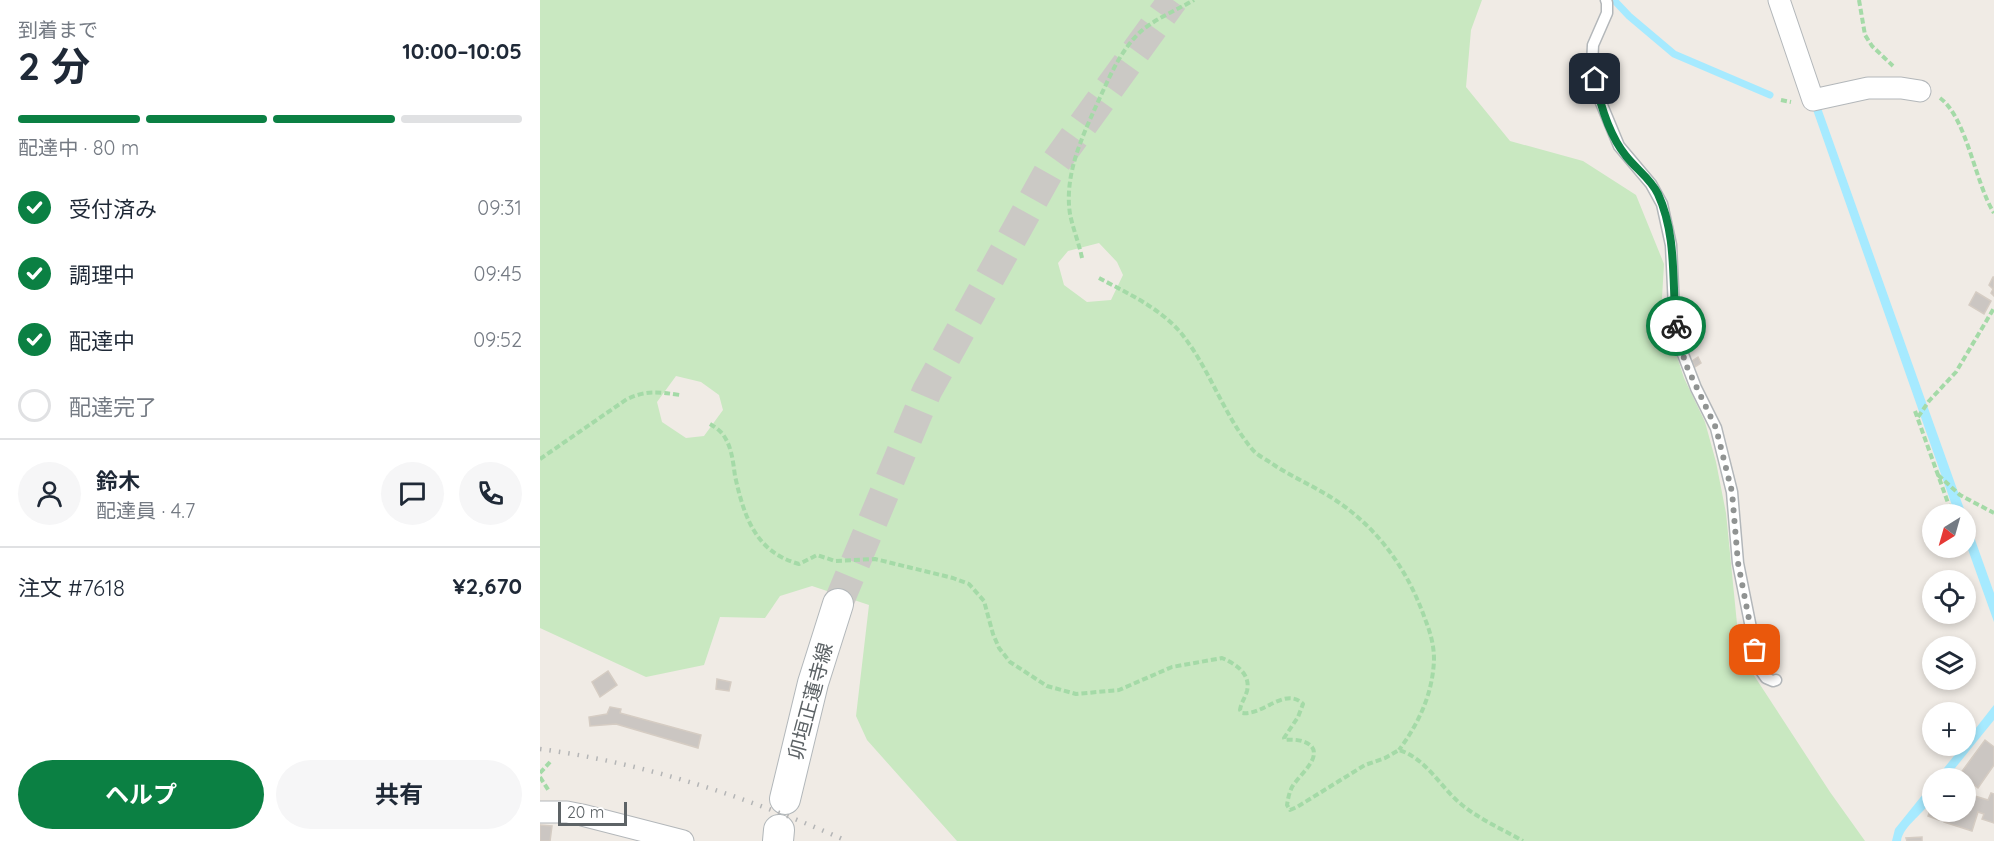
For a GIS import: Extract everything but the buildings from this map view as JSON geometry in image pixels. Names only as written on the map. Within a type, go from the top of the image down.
[{"type":"main road","name":"卯垣正蓮寺線","points":[[785,799],[813,683],[838,604]]},
{"type":"street","points":[[1779,0],[1813,100],[1868,88],[1901,88],[1920,91]]},
{"type":"street","points":[[540,812],[567,812],[582,815],[683,841]]},
{"type":"lane","points":[[1606,0],[1607,13],[1593,45],[1592,65],[1598,93],[1619,146],[1651,184],[1662,204],[1671,244],[1674,308],[1681,349],[1696,388],[1716,428],[1732,492],[1738,563],[1759,668],[1766,678],[1776,680]]},
{"type":"path","points":[[1082,258],[1070,214],[1069,188],[1088,121],[1111,72],[1132,40],[1142,30],[1194,0]]},
{"type":"path","points":[[1859,0],[1865,35],[1872,46],[1920,91],[1942,98],[1952,110],[1977,177],[1994,213]]},
{"type":"path","points":[[710,424],[723,435],[731,450],[740,496],[747,518],[758,539],[783,560],[799,564],[817,555],[835,561],[875,559],[969,584],[984,601],[999,648],[1010,662],[1047,686],[1076,694],[1119,690],[1172,667],[1222,658],[1242,670],[1247,680],[1246,691],[1240,704],[1242,713],[1257,712],[1291,697],[1298,699],[1303,704],[1302,708],[1284,738],[1285,740],[1307,741],[1313,754],[1311,763],[1293,786],[1288,797],[1287,805],[1290,810],[1365,765],[1399,750],[1414,728],[1426,703],[1433,674],[1434,656],[1430,631],[1424,614],[1401,567],[1380,539],[1341,504],[1254,451],[1238,430],[1192,348],[1180,332],[1162,315],[1099,278]]},
{"type":"path","points":[[1918,417],[1929,400],[1956,372],[1994,308]]},
{"type":"path","points":[[540,459],[642,392],[680,394]]},
{"type":"path","points":[[1916,411],[1948,504]]},
{"type":"path","points":[[1938,474],[1960,495],[1994,513]]},
{"type":"path","points":[[1399,750],[1419,761],[1448,793],[1479,818],[1523,841]]},
{"type":"path","points":[[540,773],[550,762]]},
{"type":"green space","points":[[540,0],[1482,0],[1471,30],[1466,87],[1510,141],[1583,161],[1636,195],[1664,264],[1662,298],[1669,332],[1684,378],[1705,422],[1716,462],[1726,513],[1740,654],[1830,792],[1865,841],[957,841],[867,740],[856,716],[869,605],[812,586],[780,596],[765,618],[720,617],[704,665],[646,677],[540,628]],"holes":[[[1099,243],[1117,262],[1123,275],[1111,300],[1087,302],[1064,285],[1058,263],[1068,251]],[[676,376],[701,382],[719,395],[723,410],[704,436],[686,438],[662,422],[657,402]]]},
{"type":"water","points":[[1820,105],[1962,504],[1951,504],[1812,107]]},
{"type":"water","points":[[1976,543],[1994,593],[1994,622],[1976,570],[1971,558],[1976,558]]},
{"type":"water","points":[[1994,705],[1994,720],[1976,742],[1976,728]]},
{"type":"water","points":[[1954,756],[1965,756],[1955,768],[1944,768]]},
{"type":"water","points":[[1922,795],[1922,811],[1906,830],[1901,841],[1892,841],[1895,829]]},
{"type":"waterway","points":[[1614,0],[1629,16],[1674,54],[1770,95]]},
{"type":"tunnel","points":[[838,604],[927,391],[1048,173],[1173,0]]},
{"type":"railway","points":[[540,749],[619,763],[696,784],[773,810],[847,841]]},
{"type":"way so far","points":[[1676,326],[1687,367],[1716,428],[1732,492],[1738,563],[1755,650]]},
{"type":"route","points":[[1595,79],[1598,93],[1619,146],[1657,192],[1662,204],[1671,244],[1676,326]]}]
